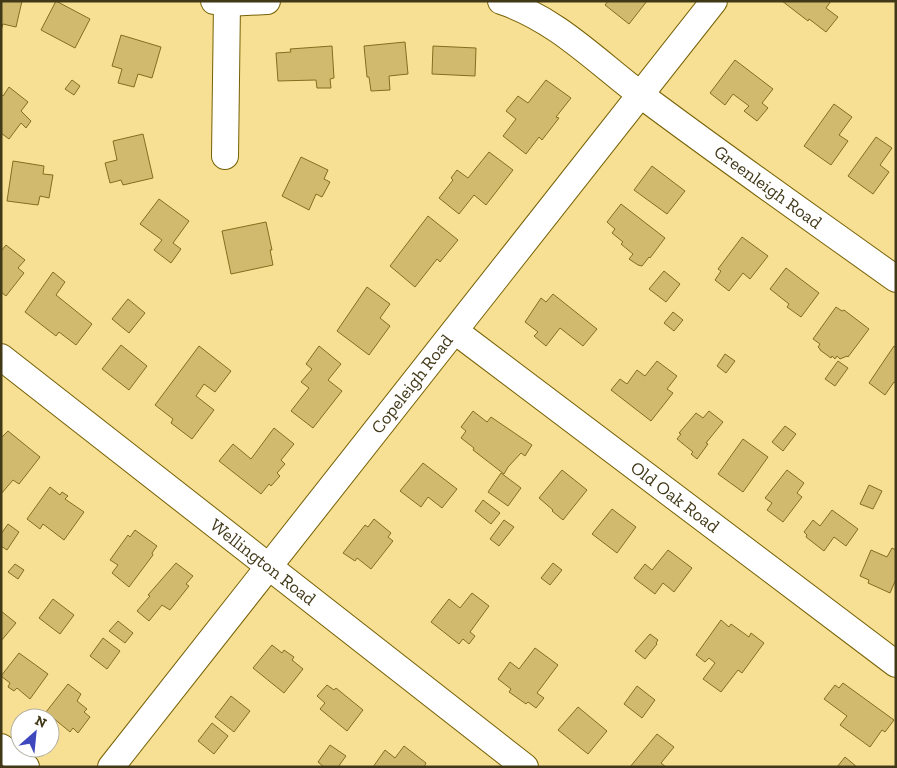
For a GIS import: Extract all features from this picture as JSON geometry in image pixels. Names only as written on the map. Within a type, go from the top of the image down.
[{"type":"street","points":[[225,156],[221,2],[267,1]]},
{"type":"street","name":"Greenleigh Road","points":[[501,1],[538,17],[561,31],[640,95],[896,279]]},
{"type":"street","name":"Copeleigh Road","points":[[111,767],[714,1]]},
{"type":"street","name":"Old Oak Road","points":[[454,331],[896,664]]},
{"type":"street","name":"Wellington Road","points":[[1,357],[525,767]]},
{"type":"street","points":[[1,747],[26,767]]},
{"type":"building","points":[[1,1],[22,1],[16,27],[3,24],[1,30]]},
{"type":"building","points":[[56,1],[90,19],[75,48],[41,30]]},
{"type":"building","points":[[608,1],[647,1],[629,24],[605,5]]},
{"type":"building","points":[[782,1],[831,1],[826,8],[838,17],[826,32]]},
{"type":"building","points":[[121,35],[161,47],[152,78],[138,74],[134,87],[118,83],[122,69],[112,66]]},
{"type":"building","points":[[405,42],[408,74],[389,76],[390,90],[371,91],[369,77],[367,77],[364,46]]},
{"type":"building","points":[[332,46],[334,78],[330,79],[331,88],[317,88],[316,80],[278,81],[276,53],[291,52],[290,49]]},
{"type":"building","points":[[433,46],[476,48],[475,76],[432,74]]},
{"type":"building","points":[[735,60],[773,89],[762,103],[768,108],[757,121],[744,111],[749,106],[733,94],[725,105],[710,93]]},
{"type":"building","points":[[72,80],[80,86],[74,95],[65,89]]},
{"type":"building","points":[[546,80],[571,98],[556,117],[559,118],[542,140],[539,137],[526,154],[503,136],[516,119],[506,111],[518,96],[528,103]]},
{"type":"building","points":[[9,87],[28,102],[21,111],[31,121],[26,128],[21,123],[9,139],[1,133],[1,95],[3,96]]},
{"type":"building","points":[[834,104],[852,117],[839,135],[848,141],[831,165],[804,146]]},
{"type":"building","points":[[143,134],[153,178],[123,185],[121,180],[110,183],[105,163],[117,160],[113,141]]},
{"type":"building","points":[[876,137],[892,148],[880,165],[889,172],[873,194],[848,176]]},
{"type":"building","points":[[489,152],[513,170],[486,205],[474,195],[459,214],[439,198],[453,180],[451,178],[457,170],[468,178]]},
{"type":"building","points":[[301,157],[328,170],[324,179],[330,182],[322,197],[316,194],[309,210],[282,196]]},
{"type":"building","points":[[13,161],[44,166],[43,174],[53,175],[49,198],[40,196],[38,205],[7,201]]},
{"type":"building","points":[[652,166],[685,191],[667,214],[634,190]]},
{"type":"building","points":[[159,199],[189,221],[173,243],[181,249],[171,263],[154,250],[162,240],[140,224]]},
{"type":"building","points":[[621,204],[665,238],[642,266],[629,259],[633,254],[612,233],[615,229],[607,222]]},
{"type":"building","points":[[428,216],[458,240],[440,262],[437,259],[415,287],[390,266]]},
{"type":"building","points":[[266,222],[273,265],[231,274],[222,231]]},
{"type":"building","points":[[742,237],[768,256],[750,279],[743,273],[729,291],[715,280],[721,271],[718,269]]},
{"type":"building","points":[[6,245],[25,260],[18,268],[24,273],[6,296],[1,292],[1,251]]},
{"type":"building","points":[[786,268],[819,293],[801,317],[787,307],[789,304],[770,289]]},
{"type":"building","points":[[664,271],[680,284],[666,302],[649,289]]},
{"type":"building","points":[[53,272],[65,282],[56,295],[92,324],[76,345],[59,332],[56,336],[25,312]]},
{"type":"building","points":[[367,287],[390,304],[380,318],[390,326],[369,355],[337,331]]},
{"type":"building","points":[[553,294],[597,329],[583,346],[560,328],[546,346],[534,336],[538,332],[525,322],[541,298],[546,302]]},
{"type":"building","points":[[128,299],[145,313],[129,333],[112,319]]},
{"type":"building","points":[[836,307],[842,311],[844,310],[869,329],[848,357],[840,359],[837,356],[835,359],[832,356],[831,358],[820,350],[818,347],[820,344],[813,339]]},
{"type":"building","points":[[673,312],[683,320],[674,331],[664,323]]},
{"type":"building","points":[[121,345],[147,366],[129,390],[102,369]]},
{"type":"building","points":[[199,346],[231,371],[215,392],[204,384],[196,396],[214,410],[192,439],[171,423],[173,419],[155,405]]},
{"type":"building","points":[[319,346],[341,364],[328,380],[342,391],[313,428],[291,411],[309,388],[301,382],[312,369],[306,364]]},
{"type":"building","points":[[894,346],[896,347],[896,383],[894,382],[885,395],[869,383]]},
{"type":"building","points":[[725,354],[735,361],[726,373],[717,366]]},
{"type":"building","points":[[657,361],[677,376],[667,389],[673,393],[651,421],[611,390],[620,379],[627,384],[637,370],[645,376]]},
{"type":"building","points":[[838,361],[848,368],[835,386],[825,379]]},
{"type":"building","points":[[473,411],[487,422],[491,417],[532,445],[525,456],[521,453],[504,474],[461,438],[466,431],[461,427]]},
{"type":"building","points":[[709,411],[723,422],[706,443],[708,444],[697,459],[691,454],[693,452],[677,439],[681,434],[679,433],[696,413],[703,418]]},
{"type":"building","points":[[785,426],[796,434],[783,451],[772,442]]},
{"type":"building","points":[[274,428],[294,444],[281,460],[285,464],[277,473],[280,476],[271,486],[269,484],[261,494],[219,461],[233,444],[251,459]]},
{"type":"building","points":[[8,431],[40,457],[19,484],[13,480],[1,494],[1,438]]},
{"type":"building","points":[[743,439],[768,457],[743,492],[718,474]]},
{"type":"building","points":[[423,463],[457,489],[442,508],[428,497],[421,507],[400,491]]},
{"type":"building","points":[[562,470],[587,490],[563,520],[539,498]]},
{"type":"building","points":[[787,470],[804,483],[797,493],[802,497],[783,522],[767,510],[772,503],[765,498]]},
{"type":"building","points":[[501,473],[521,488],[508,506],[488,492]]},
{"type":"building","points":[[869,485],[882,491],[873,509],[860,504]]},
{"type":"building","points":[[50,487],[60,495],[62,492],[68,496],[65,499],[84,512],[64,540],[43,524],[40,529],[27,519]]},
{"type":"building","points":[[483,500],[500,513],[491,524],[475,511]]},
{"type":"building","points":[[612,509],[636,527],[617,553],[592,534]]},
{"type":"building","points":[[832,510],[858,529],[846,546],[834,537],[824,551],[806,537],[807,535],[804,532],[813,520],[820,526]]},
{"type":"building","points":[[374,519],[391,533],[388,537],[393,541],[371,569],[357,558],[355,561],[343,553],[365,525],[368,527]]},
{"type":"building","points":[[504,520],[514,527],[499,546],[490,539]]},
{"type":"building","points":[[8,524],[19,532],[7,550],[1,546],[1,534]]},
{"type":"building","points":[[135,530],[157,546],[152,553],[153,555],[129,587],[112,573],[118,565],[110,560],[128,535],[130,537]]},
{"type":"building","points":[[892,548],[896,550],[896,579],[890,593],[868,583],[869,580],[860,576],[871,550],[887,557]]},
{"type":"building","points":[[668,550],[692,568],[674,592],[663,583],[655,594],[634,578],[645,564],[652,570]]},
{"type":"building","points":[[176,563],[193,576],[186,584],[189,586],[170,610],[162,605],[149,621],[137,611],[150,596],[148,595]]},
{"type":"building","points":[[553,563],[562,570],[550,585],[541,578]]},
{"type":"building","points":[[15,564],[24,570],[18,579],[8,572]]},
{"type":"building","points":[[472,593],[489,606],[470,632],[475,636],[469,644],[463,639],[459,644],[431,622],[449,599],[460,608]]},
{"type":"building","points":[[53,599],[74,615],[60,634],[39,618]]},
{"type":"building","points":[[1,611],[16,623],[1,641]]},
{"type":"building","points":[[721,620],[729,627],[731,624],[749,637],[751,633],[764,643],[742,673],[738,670],[721,692],[703,679],[715,663],[709,658],[705,662],[696,655]]},
{"type":"building","points":[[118,621],[133,633],[125,643],[109,631]]},
{"type":"building","points":[[650,634],[658,640],[645,659],[635,651]]},
{"type":"building","points":[[103,638],[120,651],[107,669],[90,656]]},
{"type":"building","points":[[272,645],[282,653],[284,650],[294,657],[292,660],[303,669],[284,693],[253,668]]},
{"type":"building","points":[[535,648],[558,665],[537,693],[544,698],[536,708],[528,702],[526,704],[509,692],[511,689],[498,679],[510,662],[519,669]]},
{"type":"building","points":[[19,653],[48,674],[30,699],[17,688],[14,691],[8,687],[10,683],[1,676]]},
{"type":"building","points":[[843,683],[894,720],[885,732],[882,730],[870,747],[840,725],[847,716],[824,699],[835,685],[839,688]]},
{"type":"building","points":[[68,684],[81,694],[77,701],[87,709],[84,712],[90,717],[78,733],[73,728],[70,732],[60,724],[60,708],[49,708]]},
{"type":"building","points":[[327,685],[334,690],[336,688],[363,710],[347,731],[320,709],[325,703],[317,696]]},
{"type":"building","points":[[637,686],[655,700],[642,718],[624,704]]},
{"type":"building","points":[[231,696],[250,711],[234,732],[215,717]]},
{"type":"building","points":[[578,707],[607,731],[588,754],[558,730]]},
{"type":"building","points":[[212,723],[228,736],[214,754],[198,741]]},
{"type":"building","points":[[657,734],[674,747],[661,763],[666,767],[630,767]]},
{"type":"building","points":[[330,745],[346,756],[338,767],[324,767],[318,762]]},
{"type":"building","points":[[404,746],[426,763],[424,767],[373,767],[385,750],[395,758]]},
{"type":"building","points":[[845,757],[857,767],[837,767]]}]
